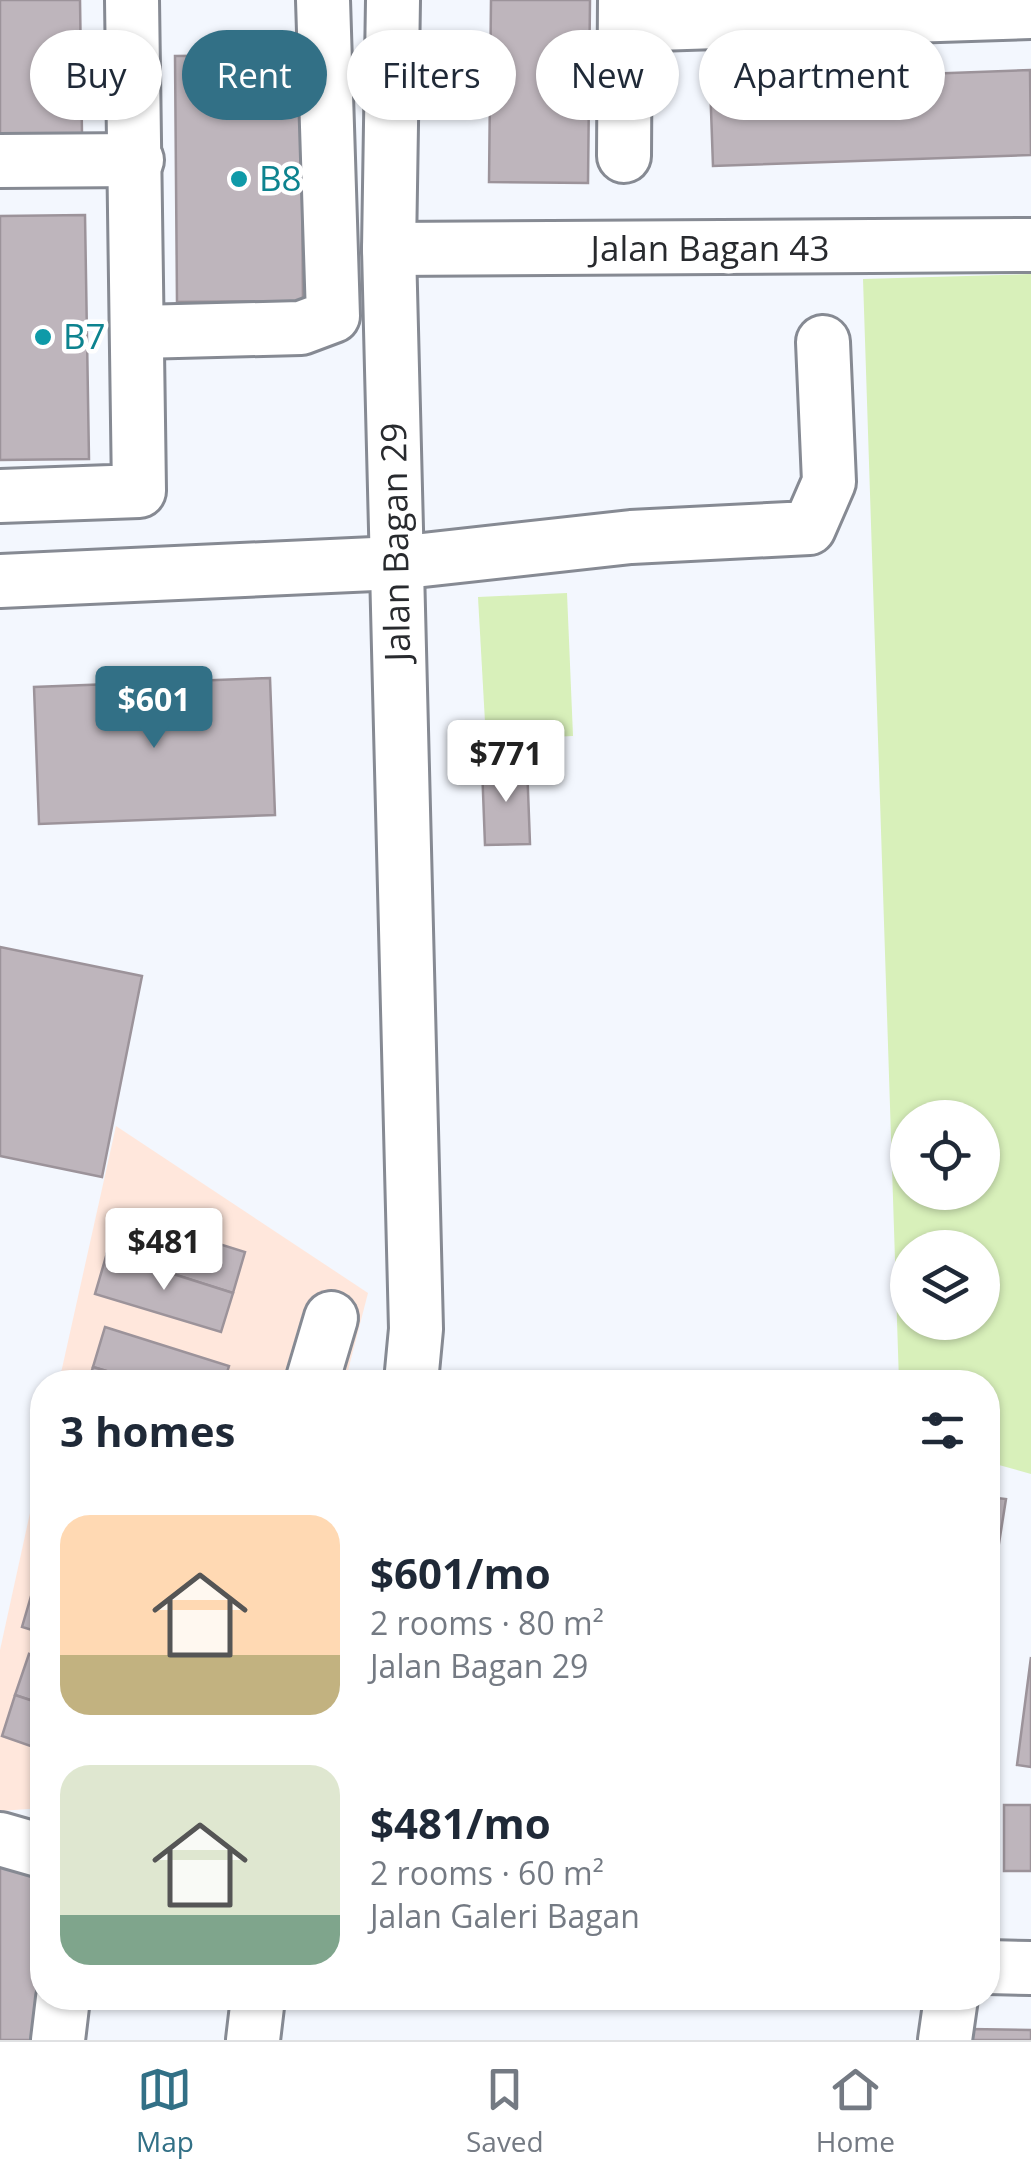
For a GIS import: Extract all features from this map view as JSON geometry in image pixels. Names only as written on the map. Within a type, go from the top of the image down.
[{"type":"street","points":[[0,496],[139,492],[132,0]]},
{"type":"street","points":[[139,332],[301,328],[333,316],[323,0]]},
{"type":"street","name":"Jalan Bagan 29","points":[[393,0],[388,249],[416,1312],[412,1370]]},
{"type":"street","points":[[624,156],[625,12],[1031,12]]},
{"type":"street","points":[[0,161],[137,160]]},
{"type":"street","name":"Jalan Bagan 43","points":[[388,249],[1031,245]]},
{"type":"street","points":[[0,581],[396,563],[631,538],[810,528],[829,482],[823,342]]},
{"type":"street","points":[[328,1370],[331,1318]]},
{"type":"street","points":[[0,1839],[30,1848]]},
{"type":"street","points":[[1000,1968],[1031,1968]]},
{"type":"street","points":[[58,2040],[62,2010]]},
{"type":"street","points":[[253,2040],[257,2010]]},
{"type":"street","points":[[945,2040],[949,2010]]},
{"type":"shaded area","points":[[116,1126],[368,1293],[348,1370],[62,1370]]},
{"type":"shaded area","points":[[30,1513],[30,1809],[0,1811],[0,1650]]},
{"type":"green space","points":[[1031,274],[1031,1474],[1000,1465],[1000,1370],[899,1370],[898,1340],[1000,1340],[1000,1230],[894,1230],[893,1210],[1000,1210],[1000,1100],[890,1100],[890,1106],[863,279]]},
{"type":"green space","points":[[567,593],[573,736],[486,740],[478,597]]},
{"type":"building","points":[[0,0],[80,0],[80,30],[30,30],[30,120],[82,120],[82,134],[0,135]]},
{"type":"building","points":[[491,0],[590,0],[590,30],[536,30],[536,120],[589,120],[588,183],[489,182],[490,120],[516,120],[516,30],[491,30]]},
{"type":"building","name":"B8","points":[[175,56],[182,56],[182,120],[302,120],[303,301],[177,302]]},
{"type":"building","points":[[1030,70],[1031,155],[713,166],[711,120],[945,120],[945,73]]},
{"type":"building","name":"B7","points":[[85,215],[89,459],[0,460],[0,216]]},
{"type":"building","points":[[270,678],[275,815],[39,824],[34,687]]},
{"type":"building","points":[[527,764],[530,844],[485,845],[482,766]]},
{"type":"building","points":[[0,947],[142,976],[102,1177],[0,1156]]},
{"type":"building","points":[[120,1213],[245,1252],[233,1293],[107,1253]]},
{"type":"building","points":[[107,1253],[233,1293],[221,1332],[95,1294]]},
{"type":"building","points":[[105,1327],[229,1366],[228,1370],[93,1367]]},
{"type":"building","points":[[1000,1498],[1006,1499],[1000,1537]]},
{"type":"building","points":[[30,1600],[30,1629],[22,1627]]},
{"type":"building","points":[[29,1654],[30,1700],[15,1695]]},
{"type":"building","points":[[1031,1657],[1031,1767],[1017,1765]]},
{"type":"building","points":[[15,1695],[30,1700],[30,1746],[2,1736]]},
{"type":"building","points":[[1004,1805],[1031,1805],[1031,1871],[1004,1871]]},
{"type":"building","points":[[0,1859],[30,1862],[30,2010],[42,2010],[42,2040],[0,2040]]},
{"type":"building","points":[[969,2029],[1031,2030],[1031,2040],[969,2040]]},
{"type":"place","name":"B8","points":[[239,179]]},
{"type":"place","name":"B7","points":[[43,337]]}]
